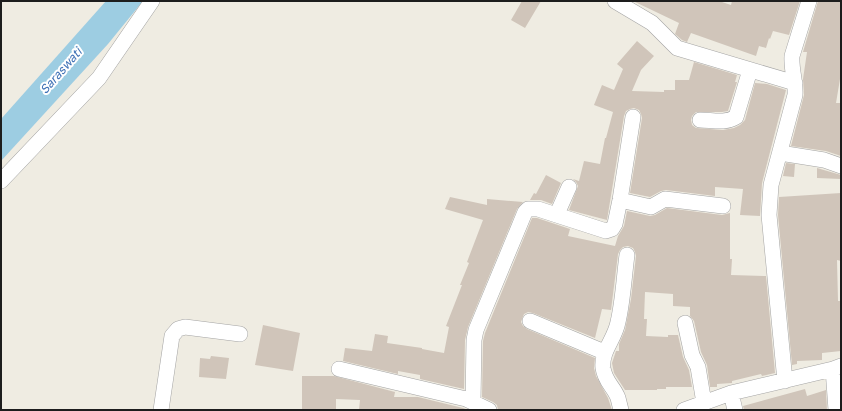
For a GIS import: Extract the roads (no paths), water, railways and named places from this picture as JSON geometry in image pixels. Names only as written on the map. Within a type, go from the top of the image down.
[{"type":"street","points":[[1,181],[99,78],[152,1]]},
{"type":"street","points":[[615,1],[652,23],[677,48],[795,83]]},
{"type":"street","points":[[785,381],[769,214],[771,185],[795,96],[795,83],[791,65],[792,56],[809,1]]},
{"type":"street","points":[[700,120],[724,121],[731,120],[736,117],[750,70]]},
{"type":"street","points":[[473,402],[474,340],[476,330],[525,212],[528,209],[533,208],[557,214],[606,231],[612,229],[615,224],[620,200],[633,117]]},
{"type":"street","points":[[780,154],[824,160],[841,166]]},
{"type":"street","points":[[557,214],[569,188]]},
{"type":"street","points":[[620,200],[651,207],[665,199],[723,206]]},
{"type":"street","points":[[621,410],[618,397],[608,384],[603,369],[604,352],[611,341],[618,323],[627,255]]},
{"type":"street","points":[[530,321],[604,352]]},
{"type":"street","points":[[686,323],[692,355],[698,367],[704,403]]},
{"type":"street","points":[[161,410],[172,336],[178,329],[185,327],[240,334]]},
{"type":"street","points":[[684,410],[731,393],[837,368],[836,410]]},
{"type":"street","points":[[339,369],[466,399],[489,410]]},
{"type":"street","points":[[731,393],[735,410]]},
{"type":"water","name":"Saraswati","points":[[106,1],[143,1],[108,44],[1,161],[1,119]]}]
